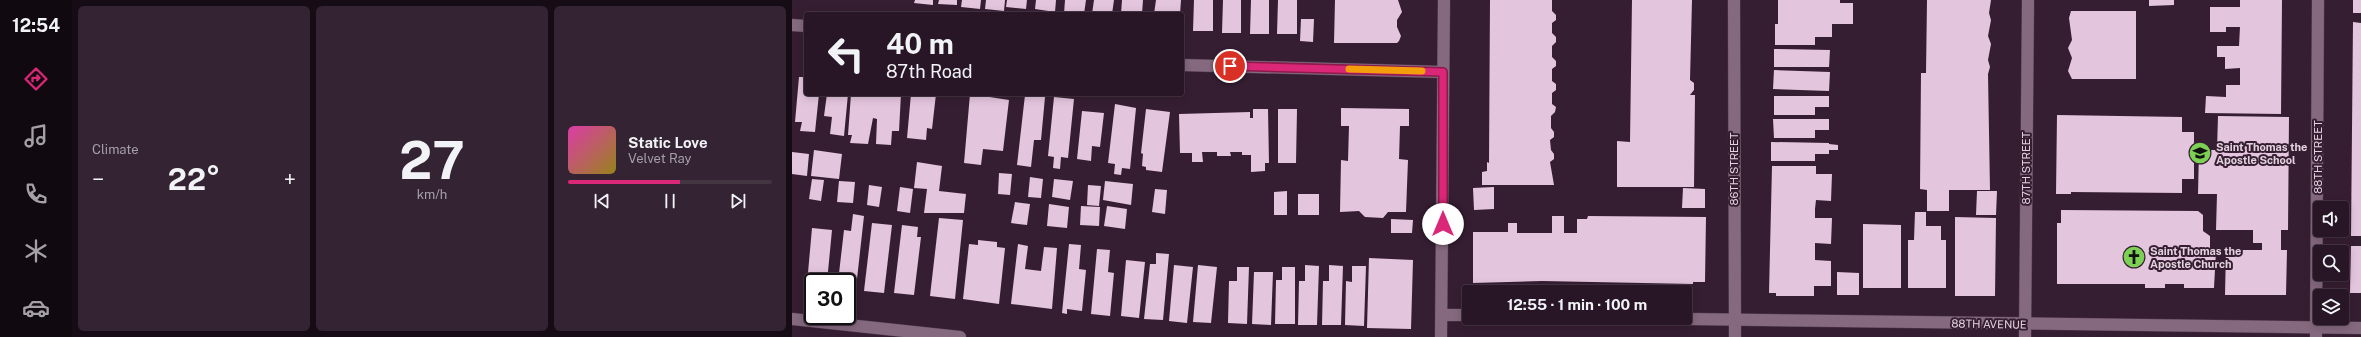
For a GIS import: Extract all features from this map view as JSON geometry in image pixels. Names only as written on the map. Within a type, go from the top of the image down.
[{"type":"street","points":[[1441,337],[1444,0]]},
{"type":"street","name":"86TH STREET","points":[[1734,0],[1734,337]]},
{"type":"street","name":"87TH STREET","points":[[2025,337],[2028,0]]},
{"type":"street","name":"88TH STREET","points":[[2316,332],[2318,0]]},
{"type":"street","points":[[792,25],[804,26]]},
{"type":"street","points":[[1184,65],[1443,72]]},
{"type":"street","points":[[1442,315],[1462,315]]},
{"type":"street","points":[[792,319],[960,337]]},
{"type":"street","name":"88TH AVENUE","points":[[1692,320],[2025,325],[2316,332],[2361,328]]},
{"type":"building","points":[[915,0],[933,0],[933,5],[914,3]]},
{"type":"building","points":[[939,0],[957,0],[957,5],[938,4]]},
{"type":"building","points":[[962,0],[981,0],[980,9],[961,7]]},
{"type":"building","points":[[986,0],[1005,0],[1004,11],[985,9]]},
{"type":"building","points":[[1007,0],[1027,0],[1026,9],[1006,7]]},
{"type":"building","points":[[1036,0],[1056,0],[1055,12],[1035,9]]},
{"type":"building","points":[[1065,0],[1086,0],[1084,12],[1064,12]]},
{"type":"building","points":[[1094,0],[1114,0],[1112,12],[1092,12]]},
{"type":"building","points":[[1122,0],[1143,0],[1142,12],[1121,12]]},
{"type":"building","points":[[1156,0],[1181,0],[1180,12],[1154,12]]},
{"type":"building","points":[[1194,0],[1213,0],[1213,31],[1193,31]]},
{"type":"building","points":[[1223,0],[1241,0],[1241,33],[1222,33]]},
{"type":"building","points":[[1251,0],[1269,0],[1269,34],[1250,34]]},
{"type":"building","points":[[1278,0],[1297,0],[1297,34],[1277,34]]},
{"type":"building","points":[[1335,0],[1398,0],[1402,12],[1397,20],[1397,27],[1401,36],[1399,41],[1397,43],[1334,43]]},
{"type":"building","points":[[1490,0],[1552,0],[1552,11],[1556,15],[1556,20],[1552,23],[1552,33],[1556,37],[1556,42],[1552,46],[1552,57],[1556,61],[1556,66],[1552,69],[1552,81],[1556,84],[1556,90],[1552,93],[1552,104],[1556,107],[1555,112],[1551,116],[1551,128],[1554,132],[1554,137],[1550,140],[1551,150],[1554,154],[1554,159],[1550,162],[1554,185],[1482,185],[1482,172],[1487,171],[1487,162],[1489,163]]},
{"type":"building","points":[[1632,0],[1692,0],[1690,80],[1694,83],[1694,90],[1690,95],[1695,95],[1694,187],[1617,187],[1617,141],[1630,142]]},
{"type":"building","points":[[1778,0],[1840,0],[1840,3],[1853,3],[1853,24],[1832,24],[1832,37],[1815,37],[1815,45],[1775,45],[1775,24],[1778,24]]},
{"type":"building","points":[[1927,0],[1991,0],[1989,13],[1991,20],[1988,36],[1991,44],[1988,60],[1990,67],[1988,74],[1990,190],[1949,190],[1949,211],[1927,211],[1927,190],[1920,189],[1921,73],[1926,73]]},
{"type":"building","points":[[2149,0],[2174,0],[2174,5],[2149,6]]},
{"type":"building","points":[[2240,0],[2282,0],[2281,114],[2205,113],[2206,96],[2226,97],[2226,85],[2240,85],[2240,68],[2225,69],[2225,57],[2217,57],[2217,46],[2239,46],[2240,27],[2226,27],[2226,32],[2210,32],[2210,7],[2240,7]]},
{"type":"building","points":[[2353,0],[2361,0],[2361,13],[2353,13]]},
{"type":"building","points":[[2071,11],[2136,11],[2136,79],[2072,79],[2068,71],[2072,58],[2068,48],[2072,40],[2069,18]]},
{"type":"building","points":[[1301,19],[1314,19],[1313,42],[1300,41]]},
{"type":"building","points":[[2353,22],[2361,23],[2361,236],[2351,236]]},
{"type":"building","points":[[1774,49],[1830,50],[1829,67],[1774,67]]},
{"type":"building","points":[[1774,70],[1830,72],[1829,91],[1773,89]]},
{"type":"building","points":[[799,77],[804,77],[804,96],[819,96],[815,132],[800,131],[802,122],[795,122]]},
{"type":"building","points":[[827,96],[848,96],[844,136],[830,134],[832,117],[824,116]]},
{"type":"building","points":[[851,96],[901,96],[899,131],[892,131],[891,145],[876,144],[877,119],[873,118],[868,144],[850,143],[852,135],[848,135]]},
{"type":"building","points":[[911,96],[936,96],[932,129],[927,128],[926,140],[907,138]]},
{"type":"building","points":[[970,96],[983,96],[1009,100],[1003,151],[983,149],[981,165],[964,163]]},
{"type":"building","points":[[1025,96],[1045,97],[1041,140],[1034,140],[1031,167],[1017,165]]},
{"type":"building","points":[[1774,96],[1829,96],[1829,107],[1815,107],[1815,115],[1774,115]]},
{"type":"building","points":[[1054,97],[1074,99],[1068,158],[1061,157],[1060,169],[1053,168],[1054,157],[1048,156]]},
{"type":"building","points":[[1115,104],[1136,108],[1130,169],[1122,168],[1121,175],[1114,174],[1115,164],[1108,163]]},
{"type":"building","points":[[1341,108],[1409,109],[1409,126],[1400,126],[1399,159],[1408,160],[1406,212],[1388,212],[1383,218],[1365,217],[1359,211],[1340,212],[1341,160],[1348,161],[1349,126],[1341,126]]},
{"type":"building","points":[[1146,109],[1170,112],[1162,172],[1146,170],[1146,167],[1142,166],[1143,154],[1141,153]]},
{"type":"building","points":[[1253,109],[1268,109],[1269,163],[1265,163],[1265,171],[1251,172],[1251,155],[1242,155],[1242,152],[1230,152],[1231,156],[1217,156],[1217,152],[1202,152],[1203,162],[1192,162],[1192,153],[1180,153],[1179,114],[1250,112],[1250,118],[1253,118]]},
{"type":"building","points":[[1278,109],[1297,109],[1296,163],[1278,163]]},
{"type":"building","points":[[1082,111],[1104,113],[1100,147],[1092,146],[1091,161],[1077,159]]},
{"type":"building","points":[[2057,115],[2182,117],[2182,132],[2194,132],[2194,179],[2182,179],[2182,193],[2071,192],[2071,194],[2056,194]]},
{"type":"building","points":[[2218,116],[2289,117],[2288,230],[2281,230],[2281,250],[2287,250],[2286,295],[2225,295],[2226,250],[2262,250],[2262,243],[2253,243],[2253,230],[2216,230],[2217,194],[2198,194],[2199,150],[2217,150]]},
{"type":"building","points":[[1773,119],[1829,119],[1829,130],[1815,130],[1815,138],[1774,138]]},
{"type":"building","points":[[1771,142],[1829,143],[1838,145],[1838,150],[1829,150],[1829,154],[1815,154],[1815,161],[1771,161]]},
{"type":"building","points":[[814,150],[842,154],[839,179],[811,176]]},
{"type":"building","points":[[792,152],[809,154],[807,176],[792,174]]},
{"type":"building","points":[[917,162],[942,166],[939,191],[966,194],[964,213],[924,213],[927,189],[914,188]]},
{"type":"building","points":[[1772,166],[1816,166],[1816,174],[1832,174],[1831,201],[1816,200],[1815,209],[1815,218],[1832,218],[1831,244],[1815,243],[1815,260],[1831,261],[1831,286],[1814,286],[1814,296],[1776,296],[1776,293],[1769,293]]},
{"type":"building","points":[[999,173],[1012,174],[1010,195],[998,194]]},
{"type":"building","points":[[1030,177],[1043,179],[1041,198],[1028,197]]},
{"type":"building","points":[[812,179],[824,180],[821,201],[809,199]]},
{"type":"building","points":[[1054,179],[1073,181],[1070,200],[1052,197]]},
{"type":"building","points":[[839,181],[855,182],[853,203],[837,202]]},
{"type":"building","points":[[1105,181],[1133,184],[1131,205],[1103,200]]},
{"type":"building","points":[[869,185],[882,187],[879,207],[867,205]]},
{"type":"building","points":[[1088,185],[1101,186],[1099,206],[1087,205]]},
{"type":"building","points":[[900,187],[913,189],[910,213],[897,211]]},
{"type":"building","points":[[1494,187],[1494,209],[1474,210],[1473,188]]},
{"type":"building","points":[[1683,188],[1705,189],[1705,208],[1682,208]]},
{"type":"building","points":[[1155,189],[1167,190],[1165,214],[1152,212]]},
{"type":"building","points":[[1287,191],[1287,215],[1274,215],[1274,192]]},
{"type":"building","points":[[1977,191],[1997,191],[1996,215],[1976,215]]},
{"type":"building","points":[[1298,194],[1319,194],[1319,215],[1298,215]]},
{"type":"building","points":[[1015,202],[1030,204],[1027,225],[1011,223]]},
{"type":"building","points":[[1049,204],[1069,207],[1067,228],[1047,226]]},
{"type":"building","points":[[1081,206],[1100,207],[1099,226],[1080,225]]},
{"type":"building","points":[[1107,206],[1127,209],[1125,229],[1104,226]]},
{"type":"building","points":[[2061,210],[2198,211],[2203,215],[2203,231],[2210,236],[2210,251],[2216,251],[2214,288],[2184,288],[2184,284],[2165,284],[2165,288],[2145,288],[2145,284],[2057,284],[2057,223],[2061,223]]},
{"type":"building","points":[[1915,212],[1926,212],[1926,226],[1941,226],[1941,240],[1946,240],[1946,288],[1908,288],[1908,240],[1914,240]]},
{"type":"building","points":[[853,214],[864,216],[856,288],[856,273],[839,273],[844,230],[851,231]]},
{"type":"building","points":[[1552,216],[1564,216],[1564,233],[1577,233],[1577,219],[1587,219],[1588,216],[1706,217],[1705,282],[1693,282],[1693,284],[1542,281],[1473,283],[1473,232],[1508,232],[1508,223],[1517,223],[1517,233],[1552,233]]},
{"type":"building","points":[[1955,217],[1996,218],[1995,296],[1955,296]]},
{"type":"building","points":[[939,218],[963,220],[955,299],[930,296]]},
{"type":"building","points":[[1391,219],[1413,220],[1412,233],[1391,233]]},
{"type":"building","points":[[872,223],[892,225],[884,293],[864,291]]},
{"type":"building","points":[[1863,224],[1901,225],[1901,288],[1863,288]]},
{"type":"building","points":[[902,225],[918,227],[917,237],[921,237],[914,295],[894,293]]},
{"type":"building","points":[[812,228],[832,230],[828,273],[808,273]]},
{"type":"building","points":[[978,240],[997,242],[997,247],[1005,248],[999,304],[963,299],[969,244],[978,245]]},
{"type":"building","points":[[1018,244],[1028,246],[1025,269],[1041,271],[1044,247],[1057,248],[1052,309],[1011,304]]},
{"type":"building","points":[[1069,244],[1081,245],[1079,269],[1086,270],[1082,311],[1067,309],[1067,314],[1062,313]]},
{"type":"building","points":[[2351,246],[2361,246],[2361,293],[2350,293]]},
{"type":"building","points":[[1097,249],[1110,250],[1108,272],[1114,273],[1110,316],[1091,314]]},
{"type":"building","points":[[1156,253],[1169,254],[1163,320],[1144,319],[1150,264],[1156,264]]},
{"type":"building","points":[[1369,258],[1413,260],[1411,329],[1367,328]]},
{"type":"building","points":[[1126,260],[1145,262],[1139,318],[1121,316]]},
{"type":"building","points":[[1174,265],[1193,267],[1187,323],[1169,321]]},
{"type":"building","points":[[1198,265],[1217,267],[1211,323],[1193,322]]},
{"type":"building","points":[[1305,265],[1319,266],[1317,325],[1298,325],[1299,281],[1305,281]]},
{"type":"building","points":[[1329,265],[1343,266],[1341,325],[1322,325],[1323,281],[1329,281]]},
{"type":"building","points":[[1352,266],[1366,266],[1364,326],[1345,325],[1346,281],[1352,282]]},
{"type":"building","points":[[1237,267],[1249,267],[1247,324],[1228,323],[1229,281],[1237,281]]},
{"type":"building","points":[[1282,267],[1295,267],[1295,324],[1275,324],[1276,280],[1282,280]]},
{"type":"building","points":[[1254,272],[1273,272],[1271,325],[1252,324]]},
{"type":"building","points":[[1837,272],[1859,273],[1859,295],[1837,295]]},
{"type":"slow traffic","points":[[1349,69],[1422,71]]},
{"type":"place","name":"Saint Thomas the Apostle School","points":[[2200,153]]},
{"type":"place","name":"Saint Thomas the Apostle Church","points":[[2134,257]]},
{"type":"route","points":[[1230,66],[1443,72],[1443,224]]}]
